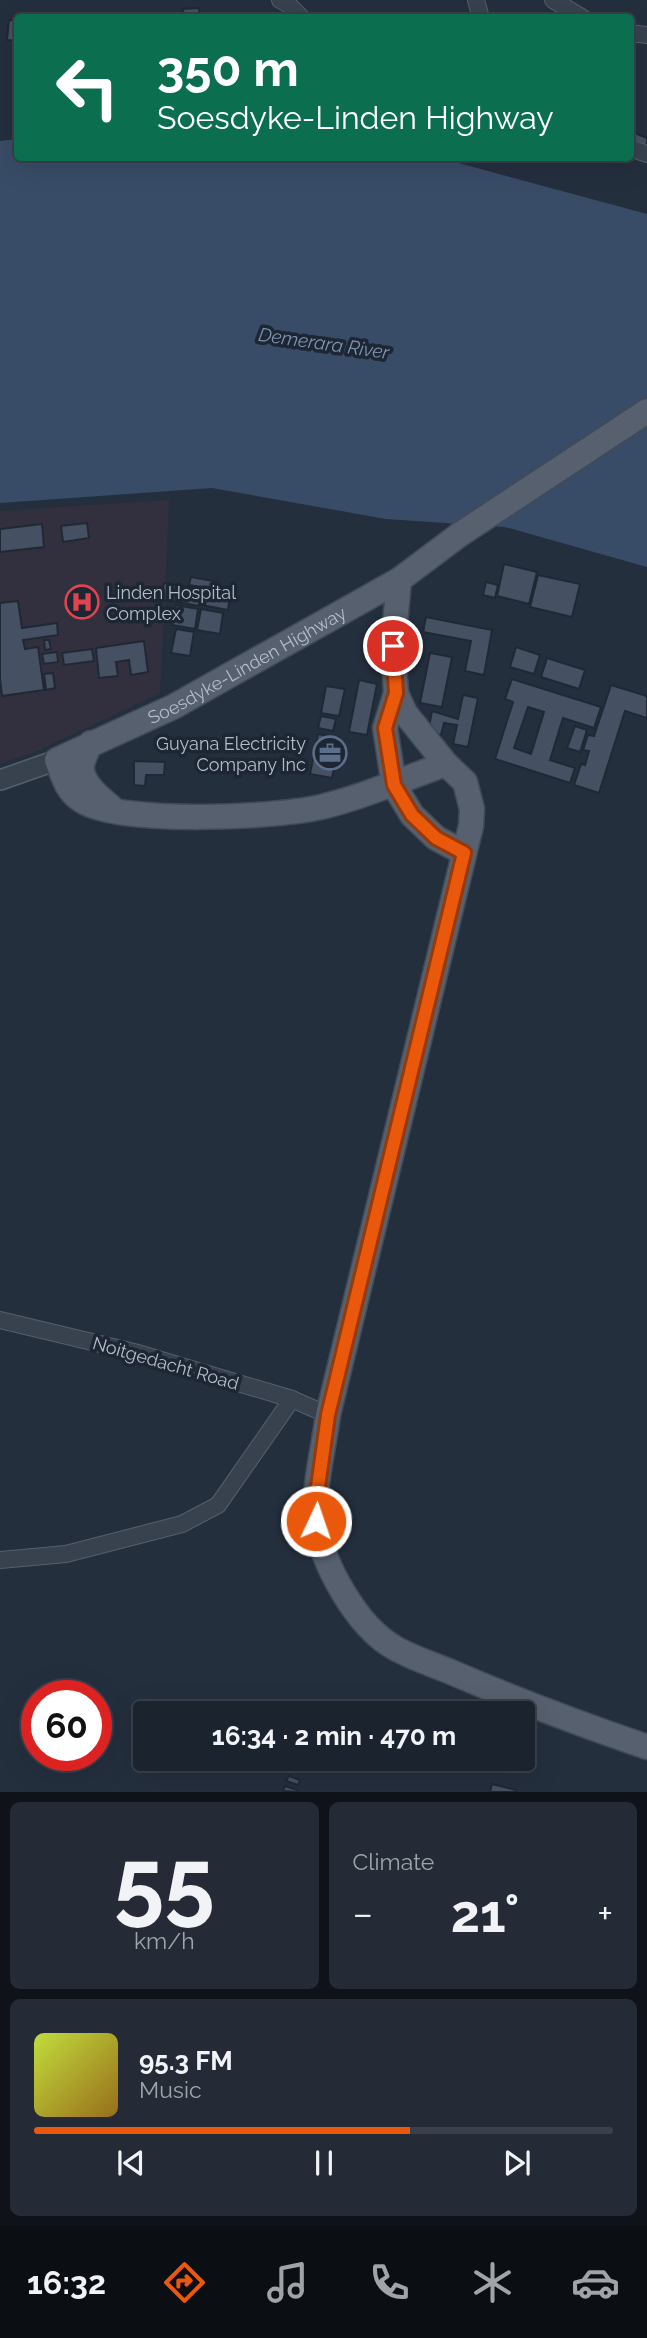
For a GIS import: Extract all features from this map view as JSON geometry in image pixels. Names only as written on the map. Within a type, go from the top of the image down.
[{"type":"main road","name":"Soesdyke-Linden Highway","points":[[57,760],[173,707],[398,580],[459,535],[647,411]]},
{"type":"main road","points":[[398,580],[393,646],[396,693],[405,713],[446,764],[465,782],[472,809],[471,826],[328,1415],[316,1521],[327,1559],[347,1601],[365,1624],[393,1648],[540,1710],[647,1747]]},
{"type":"main road","points":[[396,693],[385,728],[394,785],[412,815],[436,838],[464,853]]},
{"type":"main road","points":[[91,743],[82,765],[84,776],[98,796],[116,810]]},
{"type":"main road","points":[[57,760],[67,787],[82,801],[100,808],[163,816],[296,813],[394,785],[446,764]]},
{"type":"street","points":[[280,0],[298,14]]},
{"type":"street","points":[[553,0],[576,14]]},
{"type":"street","points":[[0,780],[57,760]]},
{"type":"street","name":"Noitgedacht Road","points":[[0,1320],[134,1352],[292,1399],[328,1415]]},
{"type":"street","points":[[0,1560],[66,1554],[182,1524],[219,1505],[292,1399]]},
{"type":"shaded area","name":"Linden Hospital Complex","points":[[169,500],[160,693],[37,751],[0,764],[0,511]]},
{"type":"water","name":"Demerara River","points":[[14,139],[14,161],[451,161],[647,214],[647,567],[505,527],[386,519],[212,488],[0,503],[0,141]]},
{"type":"building","points":[[199,8],[200,14],[184,14],[183,9]]},
{"type":"building","points":[[9,20],[14,21],[14,41],[7,40]]},
{"type":"building","points":[[634,133],[647,138],[647,146],[634,141]]},
{"type":"building","points":[[87,523],[89,538],[63,542],[61,526]]},
{"type":"building","points":[[42,524],[44,547],[0,552],[0,529]]},
{"type":"building","points":[[504,564],[537,572],[529,604],[497,596]]},
{"type":"building","points":[[538,575],[580,584],[572,617],[530,607]]},
{"type":"building","points":[[191,577],[219,582],[218,590],[189,585]]},
{"type":"building","points":[[486,582],[498,585],[495,598],[483,595]]},
{"type":"building","points":[[164,583],[202,589],[199,606],[161,599]]},
{"type":"building","points":[[204,591],[230,596],[228,610],[202,605]]},
{"type":"building","points":[[18,601],[22,628],[57,623],[58,635],[23,640],[25,649],[38,647],[44,690],[2,696],[0,603]]},
{"type":"building","points":[[176,605],[198,609],[195,629],[172,625]]},
{"type":"building","points":[[201,609],[223,613],[220,634],[197,630]]},
{"type":"building","points":[[426,617],[492,630],[484,675],[465,671],[471,641],[423,632]]},
{"type":"building","points":[[176,629],[194,632],[190,656],[171,653]]},
{"type":"building","points":[[44,640],[49,640],[51,649],[45,650]]},
{"type":"building","points":[[144,641],[148,672],[131,675],[129,660],[116,662],[118,676],[99,678],[96,648]]},
{"type":"building","points":[[516,647],[540,655],[534,674],[510,667]]},
{"type":"building","points":[[92,649],[94,661],[64,665],[62,653]]},
{"type":"building","points":[[57,652],[58,662],[44,664],[42,654]]},
{"type":"building","points":[[430,653],[452,657],[442,707],[420,703]]},
{"type":"building","points":[[547,658],[585,670],[579,689],[541,677]]},
{"type":"building","points":[[53,673],[55,688],[46,690],[44,674]]},
{"type":"building","points":[[512,679],[601,707],[594,728],[563,718],[550,760],[575,768],[570,783],[495,759],[513,702],[505,699]],"holes":[[[528,707],[544,712],[531,754],[514,748]]]},
{"type":"building","points":[[359,680],[377,684],[367,735],[349,732]]},
{"type":"building","points":[[611,685],[647,696],[647,718],[625,711],[599,793],[574,785],[589,751],[583,750],[588,735],[594,736]]},
{"type":"building","points":[[326,686],[345,689],[339,716],[321,713]]},
{"type":"building","points":[[463,695],[478,698],[468,747],[453,744],[457,725],[444,723],[441,735],[428,732],[432,711],[458,719]]},
{"type":"building","points":[[321,716],[336,719],[333,731],[318,728]]},
{"type":"building","points":[[575,726],[587,730],[580,752],[567,748]]},
{"type":"building","points":[[318,734],[340,738],[332,778],[310,774]]},
{"type":"building","points":[[134,761],[165,762],[164,775],[146,775],[145,786],[134,785]]},
{"type":"building","points":[[289,1776],[300,1780],[298,1785],[286,1781]]},
{"type":"building","points":[[492,1784],[516,1790],[516,1792],[490,1792]]},
{"type":"building","points":[[285,1786],[297,1790],[283,1791]]},
{"type":"place","name":"Linden Hospital Complex","points":[[82,602]]},
{"type":"place","name":"Guyana Electricity Company Inc","points":[[330,753]]},
{"type":"route","points":[[316,1521],[328,1415],[464,853],[436,838],[412,815],[394,785],[385,728],[396,693],[393,646]]}]
